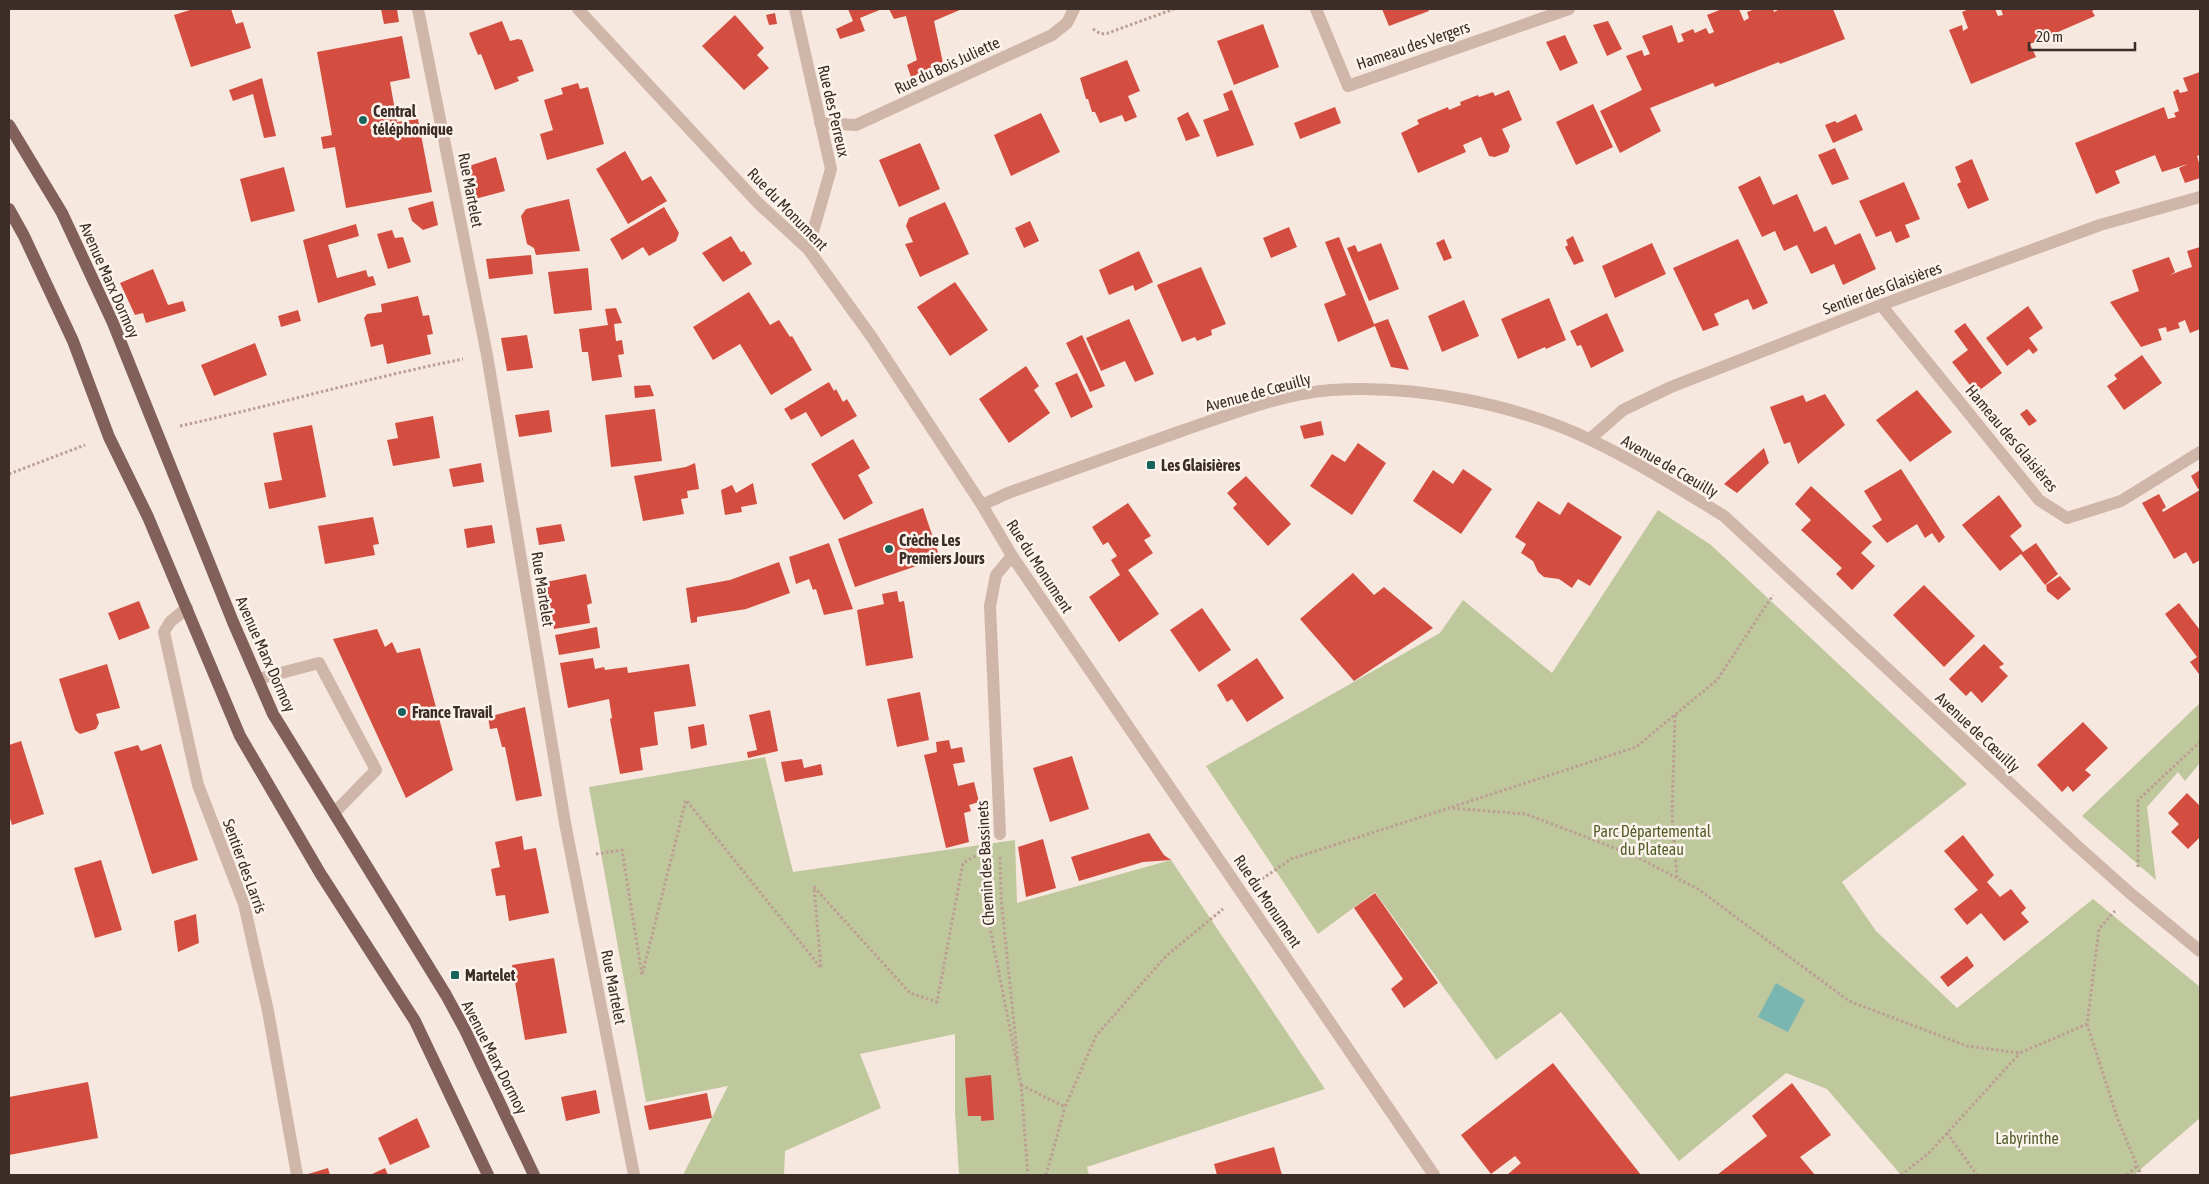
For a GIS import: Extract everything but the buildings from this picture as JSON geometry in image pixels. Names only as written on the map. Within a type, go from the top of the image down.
[{"type":"main road","name":"Avenue Marx Dormoy","points":[[9,125],[62,214],[113,323],[233,622],[273,714],[454,1009],[516,1134],[534,1175]]},
{"type":"main road","points":[[9,209],[24,236],[73,341],[109,437],[141,503],[240,736],[320,873],[415,1021],[488,1175]]},
{"type":"street","name":"Rue Martelet","points":[[418,9],[487,355],[565,823],[634,1175]]},
{"type":"street","name":"Rue du Monument","points":[[578,9],[758,203],[808,249],[871,336],[982,504],[1012,556],[1243,892],[1434,1175]]},
{"type":"street","name":"Rue des Perreux","points":[[795,9],[830,170],[808,249]]},
{"type":"street","name":"Rue du Bois Juliette","points":[[820,124],[856,125],[865,121],[1052,35],[1067,23],[1074,9]]},
{"type":"street","name":"Hameau des Vergers","points":[[1316,9],[1348,86],[1568,9]]},
{"type":"street","name":"Sentier des Glaisières","points":[[1590,439],[1623,410],[1671,387],[1881,305],[2100,225],[2200,198]]},
{"type":"street","name":"Hameau des Glaisières","points":[[1881,305],[2039,500],[2067,518],[2121,501],[2200,452]]},
{"type":"street","name":"Avenue de Cœuilly","points":[[982,504],[1008,493],[1246,409],[1330,390],[1396,389],[1473,401],[1536,419],[1590,439],[1662,478],[1724,516],[1786,576],[2131,894],[2200,951]]},
{"type":"street","name":"Chemin des Bassinets","points":[[1000,834],[990,606],[996,575],[1012,556]]},
{"type":"street","name":"Sentier des Larris","points":[[187,608],[170,622],[164,632],[170,664],[198,786],[244,904],[268,1011],[297,1175]]},
{"type":"street","points":[[258,679],[319,663],[376,770],[334,813]]},
{"type":"path","points":[[1093,28],[1095,32],[1101,34],[1174,9]]},
{"type":"path","points":[[174,428],[398,372],[472,357]]},
{"type":"path","points":[[9,474],[92,443]]},
{"type":"path","points":[[1046,1175],[1065,1107],[1096,1036],[1166,956],[1243,892],[1291,860],[1636,747],[1717,680],[1786,576]]},
{"type":"path","points":[[1675,715],[1672,814],[1677,878]]},
{"type":"path","points":[[2138,870],[2138,800],[2200,742]]},
{"type":"path","points":[[596,854],[622,850],[642,975],[686,800],[821,968],[814,887],[910,993],[937,1002],[963,862],[979,854],[993,870],[985,902],[1021,1085],[1065,1107]]},
{"type":"path","points":[[1449,808],[1526,814],[1635,856],[1698,889],[1849,1001],[1967,1046],[2020,1053]]},
{"type":"path","name":"Chemin des Bassinets","points":[[1000,834],[1001,898],[1021,1085],[1028,1175]]},
{"type":"path","points":[[2120,907],[2099,929],[2087,1024],[2118,1120],[2141,1175]]},
{"type":"path","points":[[1901,1175],[1928,1153],[2020,1053],[2087,1024]]},
{"type":"path","points":[[1947,1133],[1976,1175]]},
{"type":"path","points":[[2126,1175],[2137,1166]]},
{"type":"green space","name":"Parc Départemental du Plateau","points":[[1658,510],[1711,545],[1967,784],[1842,882],[1876,931],[1957,1008],[2093,899],[2200,987],[2200,1118],[2134,1175],[1901,1175],[1827,1089],[1786,1073],[1679,1161],[1561,1012],[1496,1060],[1375,892],[1318,934],[1206,766],[1440,633],[1463,600],[1552,673]]},
{"type":"green space","points":[[2200,703],[2200,763],[2185,781],[2178,772],[2147,807],[2156,880],[2082,816]]},
{"type":"green space","points":[[765,757],[793,872],[1015,840],[1017,903],[1171,860],[1325,1089],[1087,1167],[1089,1175],[959,1175],[955,1112],[955,1034],[860,1054],[881,1108],[785,1151],[784,1175],[683,1175],[728,1086],[646,1102],[589,787]]},
{"type":"water","points":[[1776,983],[1805,1000],[1788,1032],[1758,1017]]},
{"type":"place","name":"Central téléphonique","points":[[363,120]]},
{"type":"place","name":"Les Glaisières","points":[[1151,465]]},
{"type":"place","name":"Crèche Les Premiers Jours","points":[[889,549]]},
{"type":"place","name":"France Travail","points":[[402,712]]},
{"type":"place","name":"Martelet","points":[[455,975]]},
{"type":"park label","name":"Labyrinthe","points":[[2027,1138]]}]
